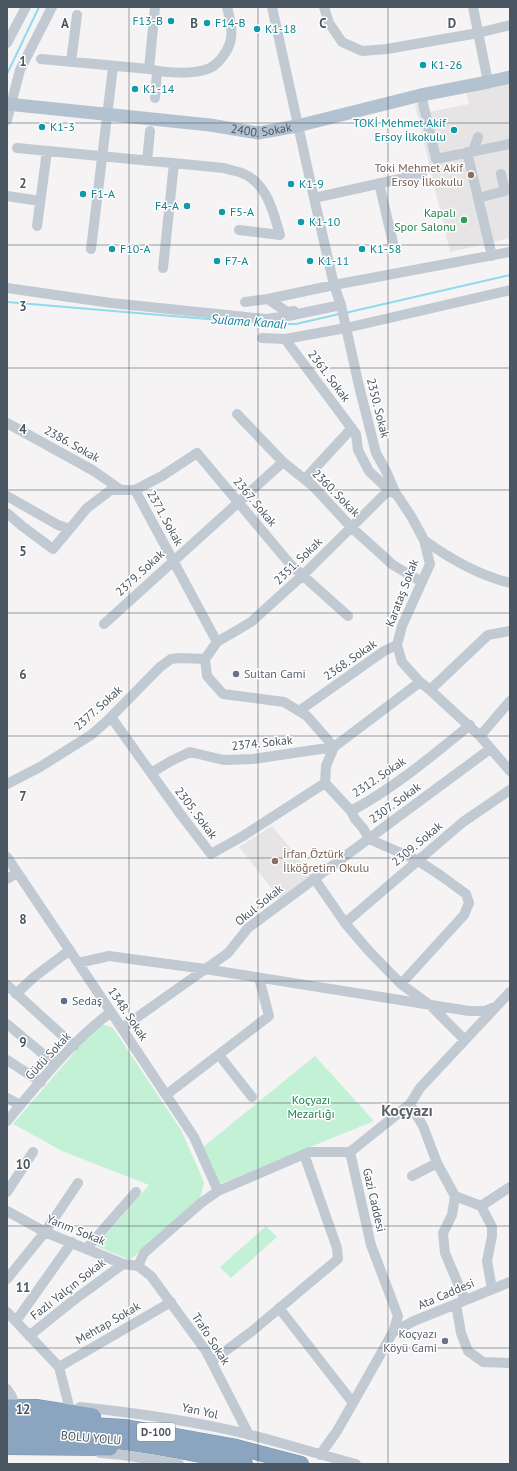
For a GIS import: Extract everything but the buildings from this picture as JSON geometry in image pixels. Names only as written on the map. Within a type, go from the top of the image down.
[{"type":"highway","points":[[11,1407],[36,1407],[175,1427],[207,1435],[236,1447]]},
{"type":"highway","name":"D-100","points":[[7,1420],[124,1427],[236,1447],[301,1464]]},
{"type":"highway","name":"BOLU YOLU","points":[[7,1434],[71,1435],[101,1438],[194,1453],[245,1464]]},
{"type":"highway","points":[[14,1447],[122,1448],[194,1453]]},
{"type":"main road","name":"2400. Sokak","points":[[9,104],[210,125],[258,133],[297,126],[421,95],[510,77]]},
{"type":"street","points":[[7,43],[26,7]]},
{"type":"street","points":[[7,120],[9,104],[20,70],[52,7]]},
{"type":"street","points":[[155,7],[153,70],[156,98]]},
{"type":"street","points":[[42,59],[113,67],[191,72],[211,67],[224,55],[232,38],[231,21],[227,7]]},
{"type":"street","name":"2350. Sokak","points":[[272,7],[297,126],[334,285],[341,304],[359,386],[376,453],[386,471],[393,493]]},
{"type":"street","points":[[324,7],[329,23],[342,42],[362,51],[387,50],[478,33],[510,25]]},
{"type":"street","points":[[473,7],[488,82]]},
{"type":"street","points":[[71,62],[77,15]]},
{"type":"street","points":[[91,250],[113,67]]},
{"type":"street","points":[[421,95],[436,159],[510,144]]},
{"type":"street","points":[[146,161],[150,131]]},
{"type":"street","points":[[478,137],[470,152],[478,198],[492,256]]},
{"type":"street","points":[[17,148],[224,168],[243,174],[258,183],[268,198],[280,236],[239,230]]},
{"type":"street","points":[[37,226],[47,151]]},
{"type":"street","points":[[163,268],[174,163]]},
{"type":"street","points":[[314,198],[422,174]]},
{"type":"street","points":[[478,198],[505,191],[501,174]]},
{"type":"street","points":[[379,183],[393,243]]},
{"type":"street","points":[[7,196],[40,201]]},
{"type":"street","points":[[245,302],[268,299],[510,252]]},
{"type":"street","points":[[7,288],[111,303],[266,319],[288,316],[341,304]]},
{"type":"street","points":[[262,338],[284,339],[510,290]]},
{"type":"street","points":[[268,299],[287,312],[341,304]]},
{"type":"street","name":"2361. Sokak","points":[[284,339],[352,428]]},
{"type":"street","name":"2360. Sokak","points":[[237,414],[283,462],[314,486],[351,527],[393,565],[422,582]]},
{"type":"street","name":"2386. Sokak","points":[[7,423],[94,471],[121,490]]},
{"type":"street","points":[[305,479],[352,428]]},
{"type":"street","name":"Karataş Sokak","points":[[352,428],[356,434],[358,450],[369,471],[393,493],[411,516],[424,540],[430,564],[402,626],[397,644],[402,662],[420,682],[470,725],[510,771]]},
{"type":"street","name":"2367. Sokak","points":[[135,490],[162,476],[197,453],[290,564],[348,616]]},
{"type":"street","name":"2379. Sokak","points":[[104,624],[174,559],[283,462]]},
{"type":"street","name":"2371. Sokak","points":[[7,513],[53,549],[87,508],[111,490],[135,490],[174,559],[217,642]]},
{"type":"street","name":"2351. Sokak","points":[[217,642],[251,622],[303,575],[351,527],[393,493]]},
{"type":"street","points":[[7,496],[58,525],[70,529]]},
{"type":"street","points":[[424,540],[451,559],[494,579],[510,583]]},
{"type":"street","points":[[430,690],[488,635],[510,631]]},
{"type":"street","points":[[217,642],[205,659],[207,676],[223,694],[284,702],[308,716],[334,747]]},
{"type":"street","name":"2368. Sokak","points":[[299,711],[384,651],[397,644]]},
{"type":"street","name":"2377. Sokak","points":[[7,784],[40,767],[91,735],[170,659],[205,659]]},
{"type":"street","points":[[325,783],[326,766],[334,747],[420,682]]},
{"type":"street","points":[[480,736],[510,701]]},
{"type":"street","name":"2305. Sokak","points":[[111,717],[181,815],[211,854],[243,836],[325,783]]},
{"type":"street","name":"2312. Sokak","points":[[325,783],[351,811],[376,797],[428,759],[470,725]]},
{"type":"street","name":"2374. Sokak","points":[[151,773],[190,752],[224,760],[253,759],[334,747]]},
{"type":"street","name":"2307. Sokak","points":[[314,878],[369,839],[490,748]]},
{"type":"street","name":"2309. Sokak","points":[[345,923],[463,822],[510,790]]},
{"type":"street","points":[[351,811],[369,839],[417,860],[466,894],[469,903],[464,915],[402,984]]},
{"type":"street","name":"1348. Sokak","points":[[7,857],[194,1137],[218,1191]]},
{"type":"street","points":[[7,879],[17,873]]},
{"type":"street","points":[[314,878],[345,923],[368,950],[402,984],[430,1005],[464,1040]]},
{"type":"street","name":"Okul Sokak","points":[[122,1028],[228,953],[248,928],[314,878]]},
{"type":"street","points":[[16,994],[34,977],[70,950]]},
{"type":"street","points":[[78,963],[109,956],[205,969],[469,1011],[484,1011],[495,1007]]},
{"type":"street","points":[[166,1095],[269,1016],[259,978]]},
{"type":"street","points":[[7,985],[74,1046]]},
{"type":"street","points":[[138,1266],[144,1253],[201,1203],[218,1191],[309,1152],[350,1152],[410,1104],[420,1088],[510,992]]},
{"type":"street","name":"Güdü Sokak","points":[[7,1121],[55,1064],[100,1020],[111,1012]]},
{"type":"street","points":[[7,1024],[55,1064]]},
{"type":"street","points":[[218,1055],[252,1097]]},
{"type":"street","points":[[7,1060],[40,1082]]},
{"type":"street","points":[[7,1098],[20,1105]]},
{"type":"street","points":[[410,1104],[423,1126],[437,1163],[455,1196],[452,1215],[442,1233],[460,1302],[461,1333],[468,1351],[483,1362],[510,1363]]},
{"type":"street","points":[[7,1192],[33,1152]]},
{"type":"street","name":"Gazi Caddesi","points":[[350,1152],[371,1245],[398,1316]]},
{"type":"street","points":[[212,1361],[251,1332],[338,1259],[337,1248],[304,1154]]},
{"type":"street","points":[[412,1176],[437,1163]]},
{"type":"street","points":[[7,1280],[45,1232],[78,1183]]},
{"type":"street","points":[[481,1206],[510,1187]]},
{"type":"street","points":[[87,1248],[136,1192]]},
{"type":"street","points":[[455,1196],[481,1206],[492,1227],[492,1236],[487,1261],[492,1289]]},
{"type":"street","name":"Yarım Sokak","points":[[7,1211],[45,1232],[123,1264],[138,1266]]},
{"type":"street","points":[[16,1322],[72,1242]]},
{"type":"street","name":"Fazlı Yalçın Sokak","points":[[29,1336],[70,1303],[123,1264]]},
{"type":"street","name":"Trafo Sokak","points":[[138,1266],[151,1276],[212,1361],[249,1435]]},
{"type":"street","name":"Ata Caddesi","points":[[393,1332],[414,1321],[510,1282]]},
{"type":"street","name":"Mehtap Sokak","points":[[59,1367],[171,1302]]},
{"type":"street","points":[[279,1308],[353,1403]]},
{"type":"street","points":[[7,1312],[59,1367],[69,1406]]},
{"type":"street","points":[[320,1455],[337,1431],[393,1332],[398,1316],[414,1321]]},
{"type":"street","points":[[7,1389],[11,1395],[11,1407]]},
{"type":"street","name":"Yan Yol","points":[[36,1407],[69,1406],[167,1418],[249,1435],[356,1464]]},
{"type":"street","points":[[14,1447],[124,1455],[179,1464]]},
{"type":"shaded area","name":"Toki Mehmet Akif Ersoy İlkokulu","points":[[510,82],[510,238],[450,252],[415,105],[425,103],[429,112],[469,104],[466,92]]},
{"type":"shaded area","name":"İrfan Öztürk İlköğretim Okulu","points":[[272,826],[312,875],[280,899],[239,847]]},
{"type":"green space","points":[[102,1024],[113,1028],[181,1130],[204,1182],[200,1199],[130,1260],[96,1246],[149,1185],[62,1151],[13,1124],[85,1040]]},
{"type":"green space","name":"Koçyazı Mezarlığı","points":[[315,1056],[374,1121],[220,1184],[203,1147]]},
{"type":"green space","points":[[266,1226],[277,1237],[231,1278],[220,1267]]},
{"type":"waterway","points":[[7,74],[39,7]]},
{"type":"waterway","name":"Sulama Kanalı","points":[[345,313],[510,275]]},
{"type":"waterway","name":"Sulama Kanalı","points":[[7,302],[243,322]]},
{"type":"waterway","name":"Sulama Kanalı","points":[[265,324],[296,324],[339,314]]},
{"type":"place","name":"F13-B","points":[[171,21]]},
{"type":"place","name":"F14-B","points":[[207,23]]},
{"type":"place","name":"K1-18","points":[[257,29]]},
{"type":"place","name":"K1-26","points":[[423,65]]},
{"type":"place","name":"K1-14","points":[[135,89]]},
{"type":"place","name":"K1-3","points":[[42,127]]},
{"type":"place","name":"TOKİ Mehmet Akif Ersoy İlkokulu","points":[[454,130]]},
{"type":"place","name":"Toki Mehmet Akif Ersoy İlkokulu","points":[[471,175]]},
{"type":"place","name":"K1-9","points":[[291,184]]},
{"type":"place","name":"F1-A","points":[[83,194]]},
{"type":"place","name":"F4-A","points":[[187,206]]},
{"type":"place","name":"F5-A","points":[[222,212]]},
{"type":"place","name":"Kapalı Spor Salonu","points":[[464,220]]},
{"type":"place","name":"K1-10","points":[[301,222]]},
{"type":"place","name":"F10-A","points":[[112,249]]},
{"type":"place","name":"K1-58","points":[[362,249]]},
{"type":"place","name":"F7-A","points":[[217,261]]},
{"type":"place","name":"K1-11","points":[[310,261]]},
{"type":"place","name":"Sultan Cami","points":[[236,674]]},
{"type":"place","name":"İrfan Öztürk İlköğretim Okulu","points":[[275,861]]},
{"type":"place","name":"Sedaş","points":[[64,1001]]},
{"type":"place","name":"Koçyazı Köyü Cami","points":[[445,1341]]},
{"type":"district","name":"Koçyazı","points":[[407,1110]]}]
